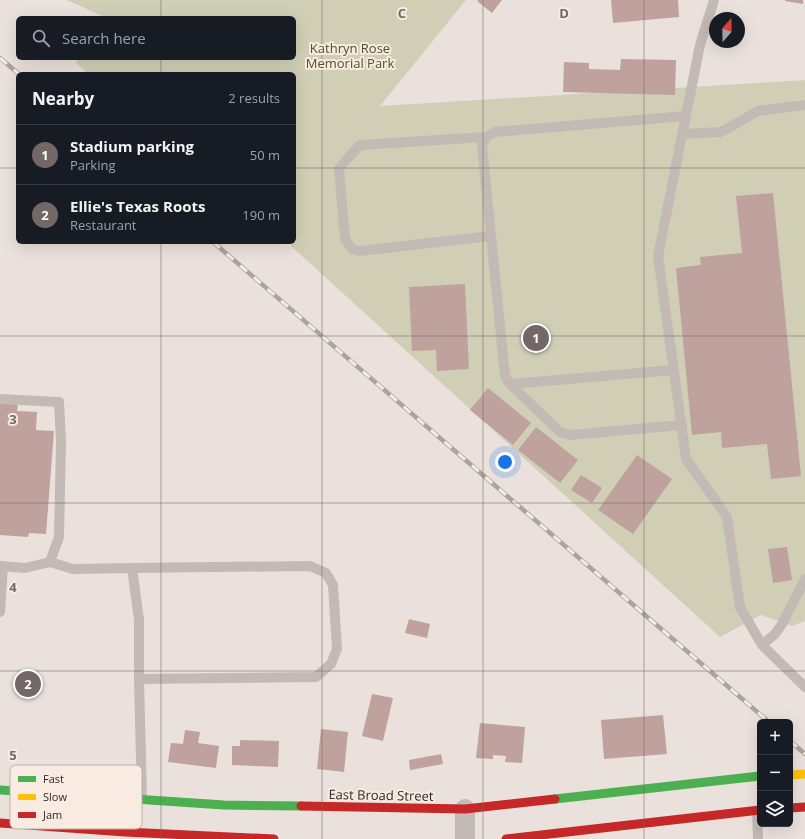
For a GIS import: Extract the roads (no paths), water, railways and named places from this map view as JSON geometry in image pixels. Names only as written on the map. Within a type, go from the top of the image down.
[{"type":"main road","points":[[793,775],[805,774]]},
{"type":"main road","name":"East Broad Street","points":[[142,799],[224,809],[465,809],[746,780],[757,777]]},
{"type":"main road","name":"East Broad Street","points":[[0,790],[10,791]]},
{"type":"main road","points":[[793,808],[805,807]]},
{"type":"main road","points":[[506,839],[609,828],[757,808]]},
{"type":"main road","points":[[0,823],[10,824]]},
{"type":"main road","points":[[83,829],[125,832],[224,835],[274,839]]},
{"type":"street","points":[[465,809],[465,839]]},
{"type":"lane","points":[[714,0],[700,45],[658,256],[686,460],[727,517],[740,607],[762,645],[805,688]]},
{"type":"lane","points":[[682,134],[721,132],[758,111],[805,105]]},
{"type":"lane","points":[[491,236],[360,251],[352,249],[345,239],[339,169],[360,145],[486,137],[495,132],[686,116]]},
{"type":"lane","points":[[486,137],[482,146],[505,376],[510,384],[560,432],[570,435],[682,425]]},
{"type":"lane","points":[[510,384],[674,370]]},
{"type":"lane","points":[[0,399],[59,402],[62,442],[59,537],[50,562]]},
{"type":"lane","points":[[0,612],[2,566],[25,568],[50,562],[73,569],[310,566],[326,573],[333,585],[337,649],[331,664],[316,677],[139,679]]},
{"type":"lane","points":[[132,568],[139,620],[141,765]]},
{"type":"lane","points":[[762,645],[775,634],[782,624],[805,579]]},
{"type":"lane","points":[[758,827],[758,839]]},
{"type":"lane","points":[[609,828],[615,839]]},
{"type":"railway","points":[[0,58],[17,72]]},
{"type":"railway","points":[[215,244],[766,719]]},
{"type":"railway","points":[[793,744],[805,754]]},
{"type":"place","name":"Stadium parking","points":[[536,338]]},
{"type":"place","name":"Ellie's Texas Roots","points":[[28,684]]},
{"type":"park label","name":"Kathryn Rose Memorial Park","points":[[350,56]]}]
